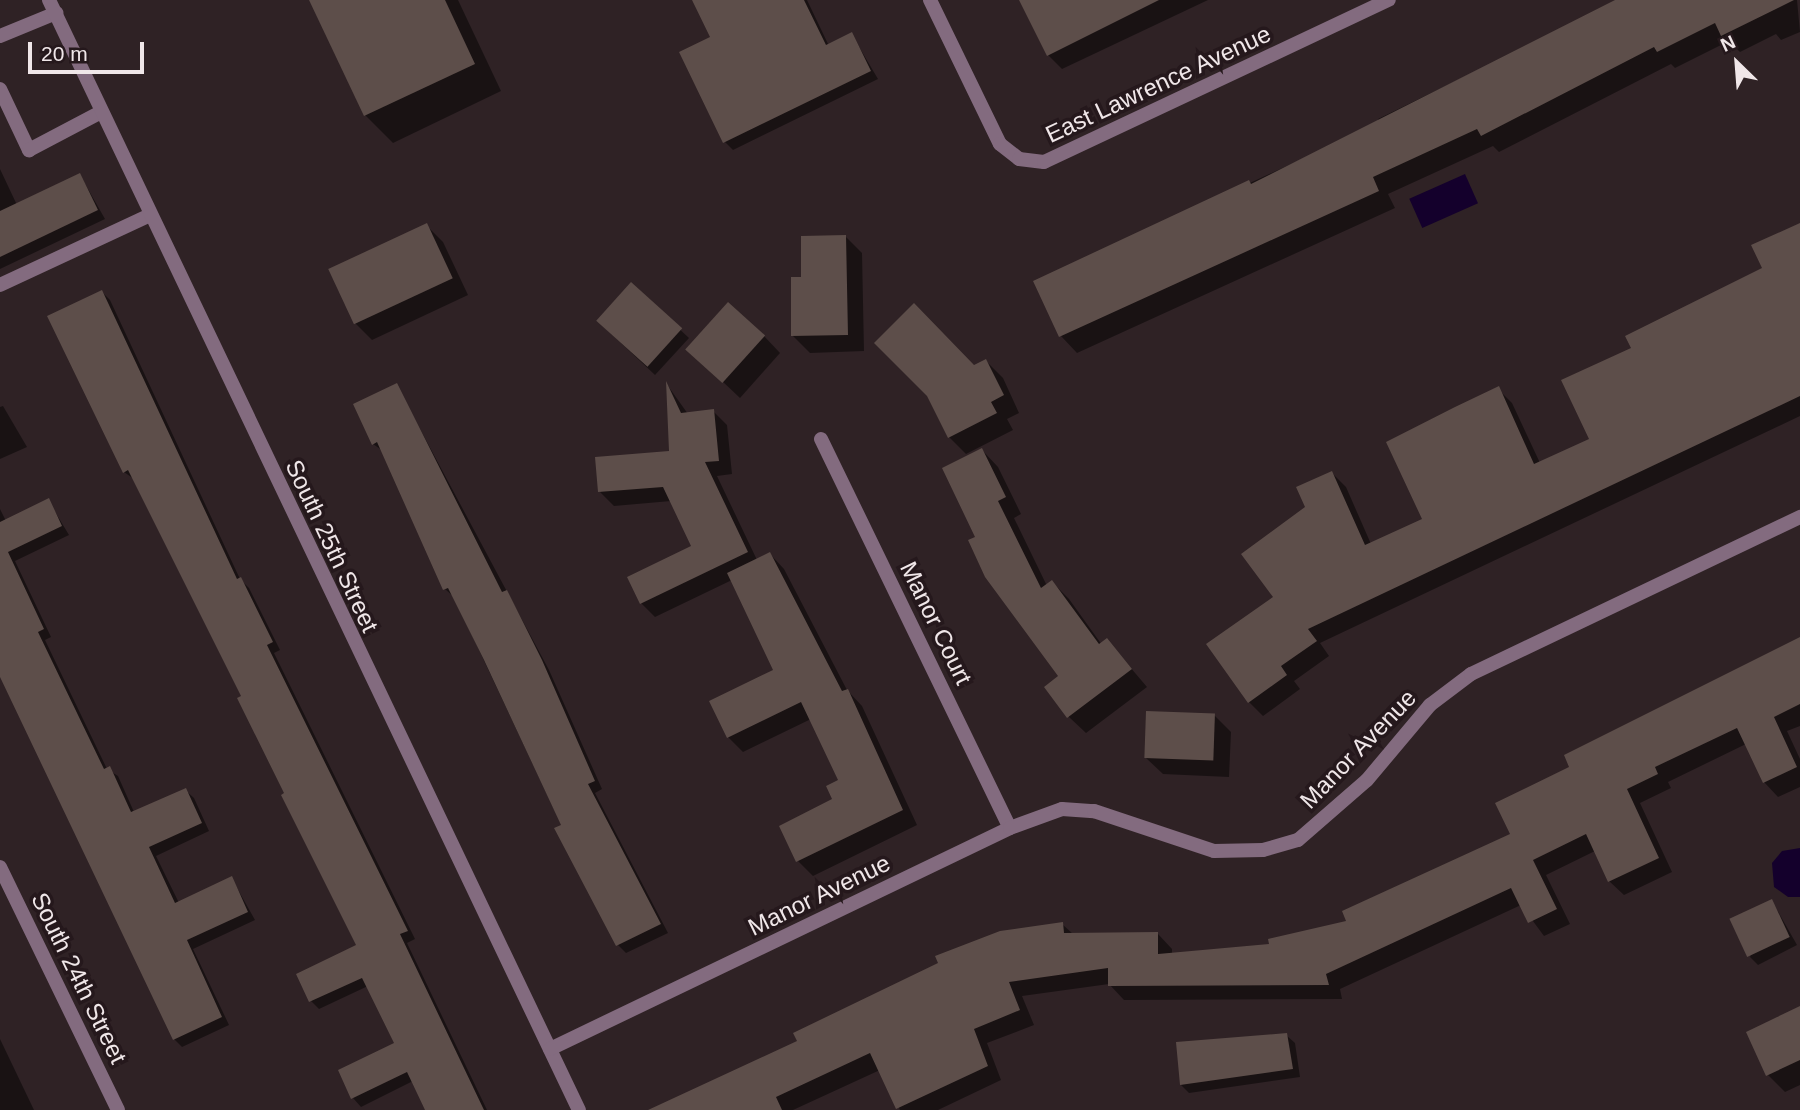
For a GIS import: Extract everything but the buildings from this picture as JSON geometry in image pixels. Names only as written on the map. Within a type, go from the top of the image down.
[{"type":"street","name":"East Lawrence Avenue","points":[[930,0],[1000,144],[1019,159],[1058,159],[1389,0]]},
{"type":"street","points":[[0,36],[52,7]]},
{"type":"street","name":"South 25th Street","points":[[52,7],[579,1110]]},
{"type":"street","points":[[0,89],[29,150],[101,112]]},
{"type":"street","points":[[0,285],[150,215]]},
{"type":"street","name":"Manor Court","points":[[821,439],[1010,828]]},
{"type":"street","name":"Manor Avenue","points":[[550,1049],[1010,828],[1062,808],[1094,811],[1214,851],[1263,850],[1298,840],[1367,780],[1430,705],[1471,674],[1800,517]]},
{"type":"street","name":"South 24th Street","points":[[0,867],[118,1110]]},
{"type":"shaded area","points":[[1465,174],[1478,203],[1422,228],[1409,199]]},
{"type":"shaded area","points":[[1800,848],[1800,897],[1788,897],[1774,887],[1772,863],[1782,851]]}]
